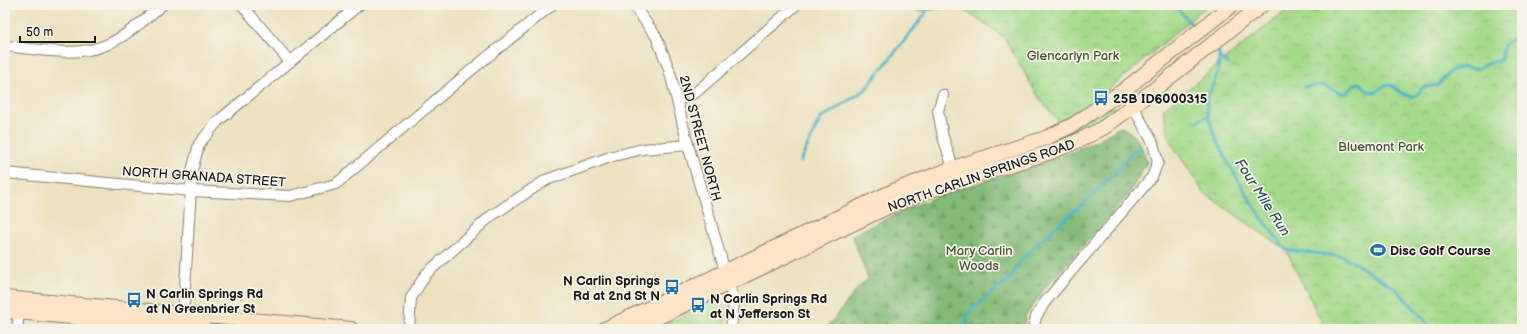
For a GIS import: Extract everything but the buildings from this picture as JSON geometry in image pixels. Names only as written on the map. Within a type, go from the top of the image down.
[{"type":"main road","name":"NORTH CARLIN SPRINGS ROAD","points":[[955,174],[1046,138],[1073,125],[1124,90],[1232,5]]},
{"type":"main road","name":"NORTH CARLIN SPRINGS ROAD","points":[[634,329],[725,278],[893,191],[955,174],[1051,152],[1080,140],[1103,128],[1133,106],[1262,5]]},
{"type":"main road","name":"NORTH CARLIN SPRINGS ROAD","points":[[605,329],[725,278]]},
{"type":"main road","points":[[5,298],[15,307],[183,320],[351,329]]},
{"type":"main road","points":[[183,320],[205,329]]},
{"type":"street","points":[[5,46],[80,52],[106,45],[134,28],[162,5]]},
{"type":"street","points":[[242,5],[290,62]]},
{"type":"street","points":[[183,320],[192,191],[192,171],[199,144],[218,121],[359,5]]},
{"type":"street","name":"NORTH GRANADA STREET","points":[[5,173],[192,191],[290,196],[336,184],[475,67],[552,5]]},
{"type":"street","name":"2ND STREET NORTH","points":[[633,5],[656,36],[669,69],[678,100],[688,145],[725,278],[734,302],[732,329]]},
{"type":"street","points":[[678,100],[695,93],[796,5]]},
{"type":"street","points":[[1033,329],[1036,318],[1045,302],[1152,177],[1158,162],[1149,131],[1124,90]]},
{"type":"street","points":[[943,95],[938,112],[943,137],[955,174]]},
{"type":"street","points":[[409,329],[411,298],[426,274],[491,216],[546,180],[613,156],[643,149],[688,145]]},
{"type":"street","points":[[15,307],[17,329]]},
{"type":"green space","name":"Glencarlyn Park","points":[[915,5],[1208,5],[1104,94],[1059,122],[1039,98],[1004,37],[958,6],[918,12]]},
{"type":"green space","name":"Bluemont Park","points":[[1293,5],[1515,5],[1522,30],[1522,329],[1325,329],[1286,250],[1204,193],[1170,141],[1163,109]]},
{"type":"green space","points":[[1110,107],[1115,108],[1115,113],[1091,127],[1056,143],[1019,156],[1018,154]]},
{"type":"green space","name":"Mary Carlin Woods","points":[[1120,127],[1131,133],[1138,141],[1147,163],[1127,197],[1045,288],[1025,317],[1024,329],[826,329],[858,288],[868,279],[852,235],[932,198],[1056,158],[1099,139]]},
{"type":"green space","points":[[711,302],[719,302],[726,311],[725,329],[655,329]]},
{"type":"waterway","points":[[800,162],[820,119],[865,90],[923,17],[930,5]]},
{"type":"waterway","name":"Four Mile Run","points":[[1174,5],[1196,29]]},
{"type":"waterway","points":[[1304,87],[1323,85],[1344,94],[1348,92],[1355,84],[1360,83],[1368,91],[1376,92],[1384,86],[1391,85],[1403,94],[1412,97],[1418,94],[1423,87],[1438,85],[1450,71],[1462,67],[1477,69],[1488,63],[1501,60],[1504,45],[1512,39],[1522,39]]},
{"type":"waterway","name":"Four Mile Run","points":[[1213,48],[1219,53],[1218,70],[1207,100],[1208,115],[1224,155],[1250,200],[1276,237],[1286,250],[1341,256],[1355,263],[1396,289],[1424,319],[1429,329]]},
{"type":"waterway","points":[[1219,57],[1229,64]]},
{"type":"waterway","points":[[1198,121],[1209,115]]},
{"type":"waterway","points":[[967,329],[967,314],[1011,277],[1022,259],[1116,172],[1132,152],[1142,148]]},
{"type":"place","name":"25B ID6000315","points":[[1101,98]]},
{"type":"place","name":"Disc Golf Course","points":[[1378,250]]},
{"type":"place","name":"N Carlin Springs Rd at 2nd St N","points":[[672,287]]},
{"type":"place","name":"N Carlin Springs Rd at N Greenbrier St","points":[[134,300]]},
{"type":"place","name":"N Carlin Springs Rd at N Jefferson St","points":[[698,305]]}]
